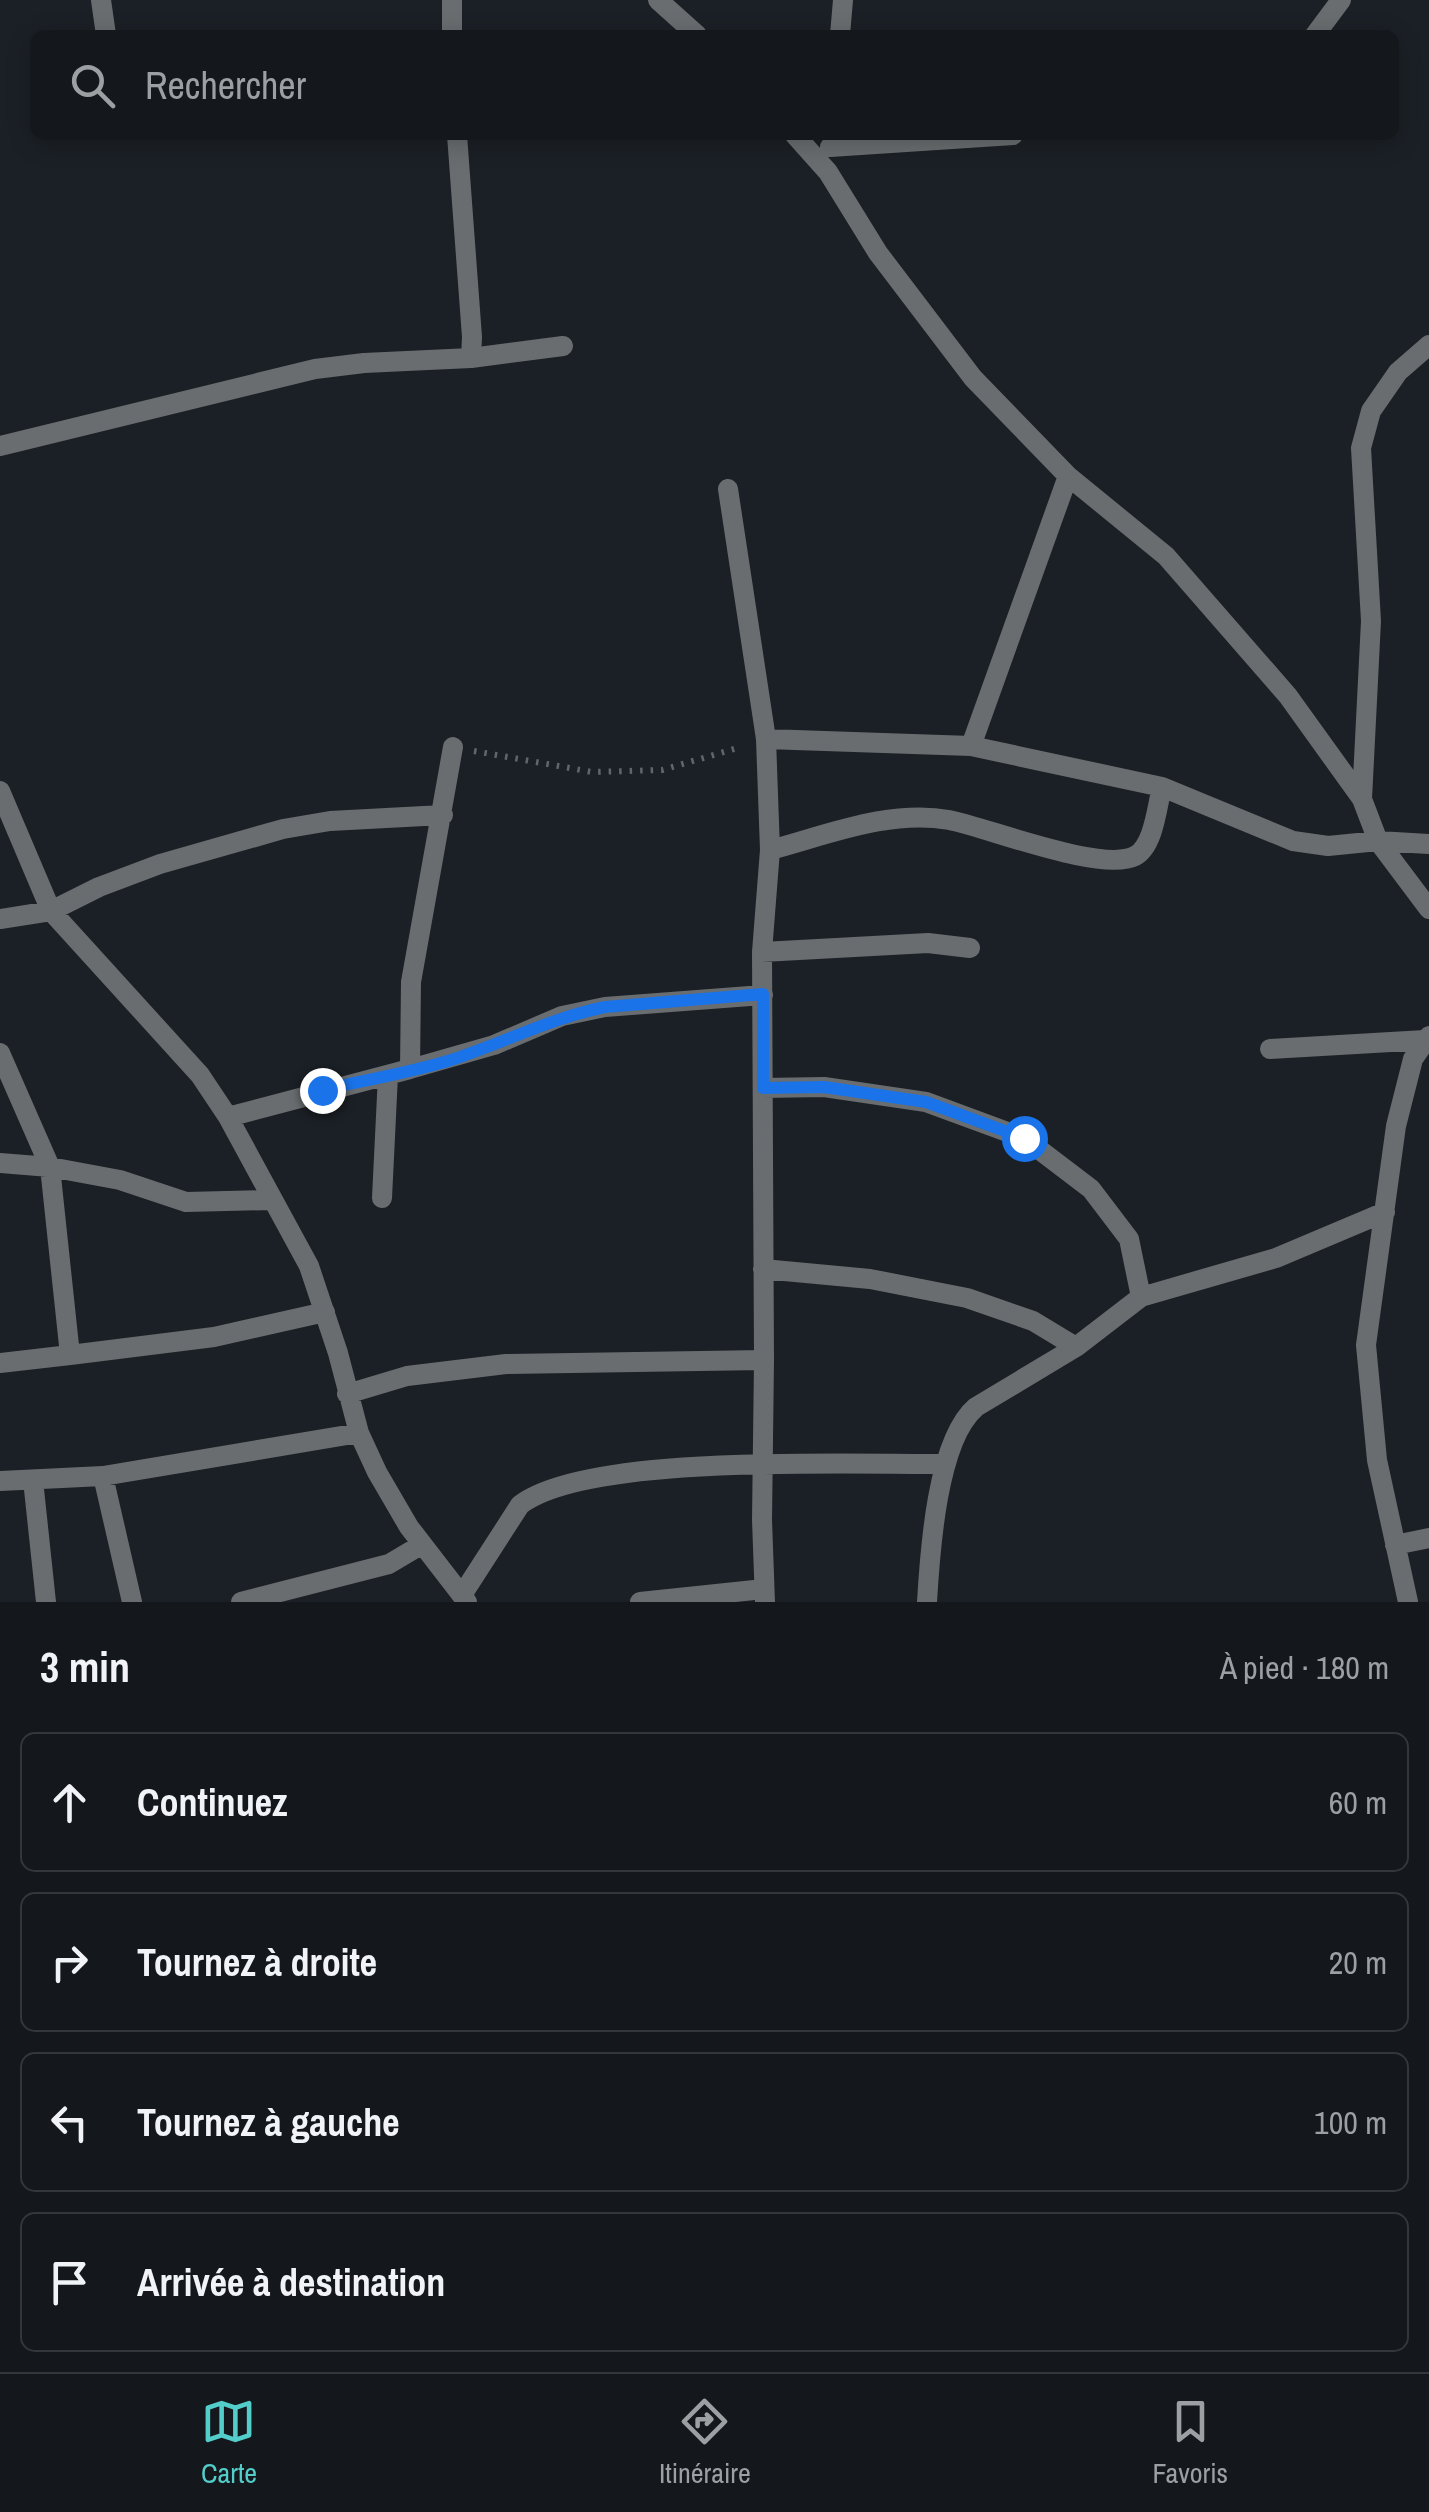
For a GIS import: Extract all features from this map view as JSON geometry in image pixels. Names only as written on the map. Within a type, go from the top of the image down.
[{"type":"street","points":[[101,0],[105,30]]},
{"type":"street","points":[[452,0],[452,30]]},
{"type":"street","points":[[658,0],[692,30]]},
{"type":"street","points":[[840,30],[843,0]]},
{"type":"street","points":[[1320,30],[1342,0]]},
{"type":"street","points":[[457,140],[471,358]]},
{"type":"street","points":[[799,140],[828,172],[878,253],[973,378],[1068,476],[1166,556],[1288,696],[1362,799],[1378,841],[1429,908]]},
{"type":"street","points":[[828,172],[830,141],[860,140]]},
{"type":"street","points":[[1362,799],[1372,621],[1361,448],[1371,411],[1398,372],[1429,344]]},
{"type":"street","points":[[0,446],[316,370],[364,362],[471,358],[563,346]]},
{"type":"street","points":[[971,746],[1068,476]]},
{"type":"street","points":[[640,1602],[764,1596],[762,952],[770,850],[766,739],[728,489]]},
{"type":"street","points":[[766,739],[971,746],[1162,787],[1293,841],[1328,846],[1378,841],[1429,844]]},
{"type":"street","points":[[410,1070],[411,982],[453,748]]},
{"type":"street","points":[[770,850],[890,819],[924,816],[1082,856],[1128,858],[1139,854],[1146,843],[1162,787]]},
{"type":"street","points":[[0,792],[51,911],[200,1075],[228,1116],[309,1266],[359,1433],[393,1503],[464,1599],[512,1515],[534,1494],[599,1478],[662,1470],[945,1464]]},
{"type":"street","points":[[0,919],[51,911],[99,887],[160,864],[264,834],[330,821],[443,815]]},
{"type":"street","points":[[762,952],[928,943],[970,948]]},
{"type":"street","points":[[228,1116],[446,1062],[562,1016],[763,994]]},
{"type":"street","points":[[1270,1049],[1427,1038]]},
{"type":"street","points":[[1408,1602],[1376,1460],[1366,1345],[1403,1091],[1413,1059],[1427,1038]]},
{"type":"street","points":[[0,1053],[50,1167],[70,1355]]},
{"type":"street","points":[[382,1198],[388,1075]]},
{"type":"street","points":[[763,1088],[824,1087],[926,1102],[1024,1138],[1091,1189],[1128,1238],[1141,1297]]},
{"type":"street","points":[[0,1164],[50,1167],[120,1180],[186,1202],[272,1200]]},
{"type":"street","points":[[928,1602],[945,1464],[963,1418],[989,1398],[1076,1348],[1141,1297],[1276,1258],[1385,1212]]},
{"type":"street","points":[[763,1269],[870,1279],[967,1298],[1033,1321],[1076,1348]]},
{"type":"street","points":[[0,1363],[214,1337],[325,1312]]},
{"type":"street","points":[[348,1394],[427,1372],[506,1364],[764,1360]]},
{"type":"street","points":[[0,1481],[104,1476],[359,1433]]},
{"type":"street","points":[[104,1476],[132,1602]]},
{"type":"street","points":[[34,1480],[46,1602]]},
{"type":"street","points":[[1395,1546],[1429,1538]]},
{"type":"street","points":[[241,1602],[311,1594],[389,1564],[422,1545]]},
{"type":"path","points":[[453,748],[592,772],[662,770],[766,739]]},
{"type":"route","points":[[322,1090],[446,1062],[584,1011],[763,994],[763,1088],[824,1087],[926,1102],[1024,1138]]}]
